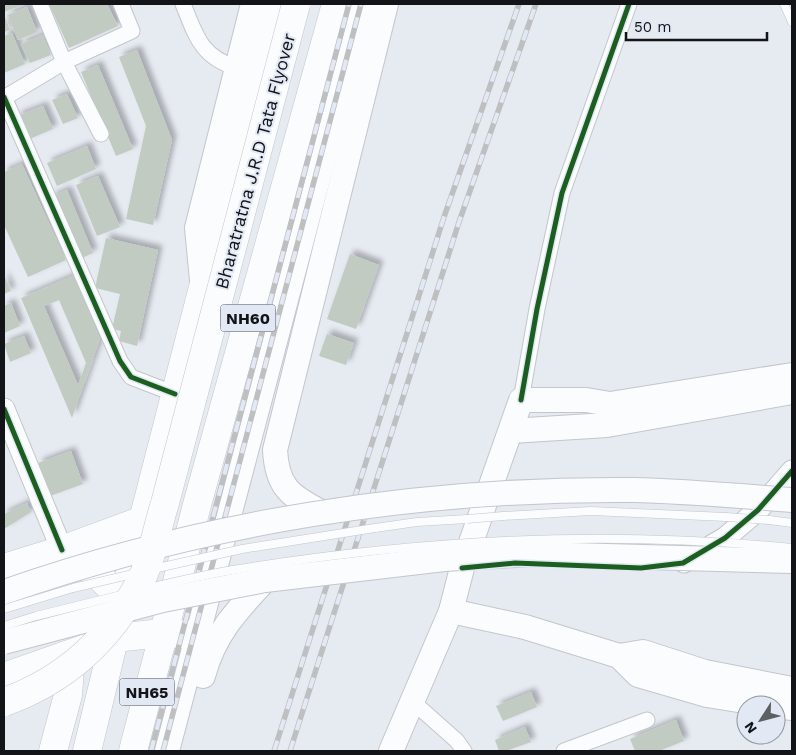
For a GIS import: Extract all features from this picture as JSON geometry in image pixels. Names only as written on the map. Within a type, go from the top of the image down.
[{"type":"highway","name":"NH60","points":[[115,638],[143,520],[276,4]]},
{"type":"highway","name":"Bharatratna J.R.D Tata Flyover","points":[[4,702],[55,678],[87,654],[116,620],[142,579],[165,503],[296,4]]},
{"type":"highway","name":"NH60","points":[[155,634],[336,4]]},
{"type":"highway","points":[[4,568],[62,550],[143,520]]},
{"type":"highway","points":[[62,550],[96,572],[146,622],[155,634]]},
{"type":"highway","points":[[4,677],[115,638],[155,634],[198,635]]},
{"type":"highway","name":"NH65","points":[[133,751],[153,671],[155,634]]},
{"type":"highway","name":"NH65","points":[[87,751],[115,638]]},
{"type":"highway","points":[[53,751],[68,695],[71,654]]},
{"type":"highway","points":[[68,695],[105,679]]},
{"type":"main road","points":[[203,284],[197,228],[254,4]]},
{"type":"main road","points":[[167,751],[364,4]]},
{"type":"main road","points":[[321,512],[297,500],[283,485],[276,467],[275,450],[386,4]]},
{"type":"main road","points":[[391,751],[451,611],[462,568],[521,400],[586,400],[610,404],[792,375]]},
{"type":"main road","points":[[511,431],[607,425],[792,392]]},
{"type":"main road","points":[[4,592],[63,572],[198,538],[321,512],[412,500],[525,492],[633,490],[792,500]]},
{"type":"main road","points":[[4,642],[51,628],[163,600],[265,580],[444,559],[532,554],[792,561]]},
{"type":"main road","points":[[184,751],[208,658],[214,642],[223,628],[265,580]]},
{"type":"main road","points":[[451,611],[525,627],[619,656],[643,652],[705,672],[792,689]]},
{"type":"main road","points":[[619,656],[638,675],[708,695],[736,700]]},
{"type":"main road","points":[[76,751],[105,679]]},
{"type":"street","points":[[40,4],[64,62],[100,134]]},
{"type":"street","points":[[121,4],[132,31],[64,62],[4,98],[120,362],[131,377],[175,394]]},
{"type":"street","points":[[182,4],[198,39],[210,55],[220,62],[237,68]]},
{"type":"street","points":[[521,400],[537,309],[562,193],[629,4]]},
{"type":"street","points":[[4,409],[62,550]]},
{"type":"street","points":[[462,568],[515,563],[641,568],[683,563],[725,538],[758,510],[792,470]]},
{"type":"street","points":[[412,701],[457,741],[464,751]]},
{"type":"street","points":[[564,751],[647,720]]},
{"type":"lane","points":[[784,4],[792,22]]},
{"type":"lane","points":[[4,609],[73,588],[242,549],[417,522],[591,511],[692,514],[792,523]]},
{"type":"lane","points":[[4,626],[139,590],[238,569],[368,551],[484,542],[574,539],[694,541],[792,548]]},
{"type":"building","points":[[4,4],[25,4],[4,12]]},
{"type":"building","points":[[49,4],[107,4],[118,26],[69,48]]},
{"type":"building","points":[[27,7],[37,32],[18,40],[8,15]]},
{"type":"building","points":[[4,14],[10,30],[4,32]]},
{"type":"building","points":[[12,33],[25,64],[4,73],[4,36]]},
{"type":"building","points":[[43,35],[51,55],[30,63],[21,44]]},
{"type":"building","points":[[137,50],[172,140],[153,225],[126,219],[146,126],[119,57]]},
{"type":"building","points":[[98,65],[133,149],[116,156],[81,72]]},
{"type":"building","points":[[67,94],[78,118],[63,124],[52,100]]},
{"type":"building","points":[[43,106],[53,129],[27,140],[17,116]]},
{"type":"building","points":[[87,146],[96,169],[57,186],[47,163]]},
{"type":"building","points":[[22,164],[66,260],[28,277],[4,225],[4,172]]},
{"type":"building","points":[[98,176],[120,227],[97,236],[76,185]]},
{"type":"building","points":[[67,190],[93,253],[77,260],[51,197]]},
{"type":"building","points":[[106,238],[158,250],[137,346],[119,341],[121,331],[112,329],[120,294],[95,288]]},
{"type":"building","points":[[350,254],[379,265],[356,329],[327,319]]},
{"type":"building","points":[[4,275],[11,291],[4,294]]},
{"type":"building","points":[[75,275],[100,339],[72,418],[21,298]],"holes":[[[59,300],[86,363],[78,385],[44,306]]]},
{"type":"building","points":[[11,303],[20,326],[4,333],[4,306]]},
{"type":"building","points":[[327,334],[354,343],[346,365],[319,356]]},
{"type":"building","points":[[24,336],[31,353],[10,362],[4,344]]},
{"type":"building","points":[[71,451],[83,484],[50,496],[38,463]]},
{"type":"building","points":[[27,503],[31,512],[4,529],[4,514]]},
{"type":"building","points":[[531,692],[537,707],[503,721],[496,706]]},
{"type":"building","points":[[676,720],[684,741],[659,751],[635,751],[630,739]]},
{"type":"building","points":[[525,727],[531,742],[506,751],[499,751],[495,740]]},
{"type":"railway","points":[[151,751],[349,4]]},
{"type":"railway","points":[[163,751],[361,4]]},
{"type":"railway","points":[[274,751],[444,217],[519,4]]},
{"type":"railway","points":[[290,751],[459,222],[536,4]]},
{"type":"cycle path","points":[[521,400],[537,309],[562,193],[629,4]]},
{"type":"cycle path","points":[[4,97],[120,361],[131,377],[175,394]]},
{"type":"cycle path","points":[[4,409],[62,550]]},
{"type":"cycle path","points":[[462,568],[515,563],[641,568],[683,563],[725,538],[758,510],[792,471]]}]
